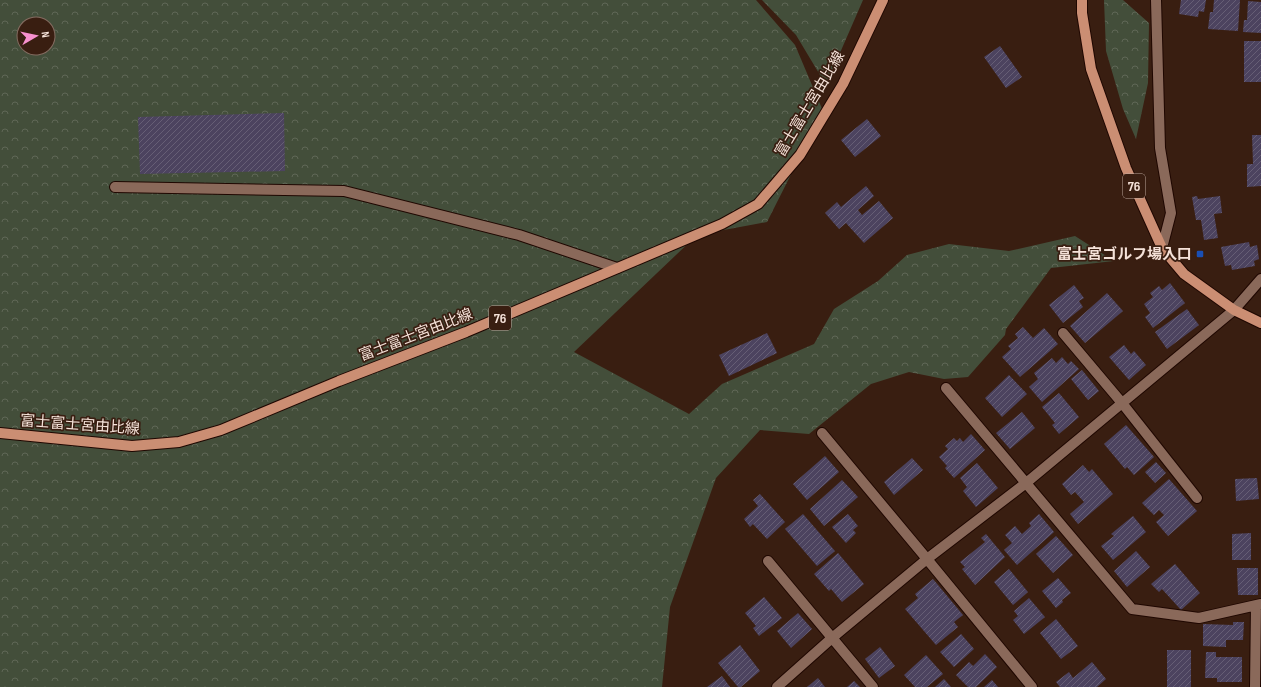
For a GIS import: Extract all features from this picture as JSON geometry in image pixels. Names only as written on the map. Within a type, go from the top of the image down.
[{"type":"main road","name":"富士富士宮由比線","points":[[0,433],[132,446],[178,442],[221,430],[339,381],[466,332],[722,224],[758,204],[800,155],[843,84],[883,0]]},
{"type":"main road","name":"76","points":[[1082,0],[1082,13],[1091,69],[1126,168],[1162,248],[1184,274],[1234,310],[1261,323]]},
{"type":"street","points":[[1156,0],[1160,148],[1171,213],[1162,248]]},
{"type":"street","points":[[114,187],[344,190],[519,235],[617,268]]},
{"type":"street","points":[[777,687],[832,638],[927,559],[1026,483],[1234,310],[1261,279]]},
{"type":"street","points":[[1063,333],[1122,403],[1197,498]]},
{"type":"street","points":[[946,388],[1132,609],[1199,618],[1258,605],[1255,687]]},
{"type":"street","points":[[822,433],[1032,687]]},
{"type":"street","points":[[768,561],[874,687]]},
{"type":"green space","points":[[0,0],[756,0],[795,45],[823,111],[767,222],[697,235],[574,352],[689,414],[722,384],[814,344],[834,309],[878,281],[907,255],[949,244],[1009,251],[1075,236],[1114,261],[1051,268],[1006,329],[1005,335],[968,377],[944,379],[909,372],[871,384],[809,434],[760,430],[716,478],[670,607],[662,687],[0,687]]},
{"type":"green space","points":[[762,0],[863,0],[826,85],[796,35]]},
{"type":"green space","points":[[1104,0],[1123,0],[1149,23],[1148,83],[1136,139],[1123,109],[1106,51]]},
{"type":"building","points":[[1181,0],[1206,0],[1204,12],[1199,11],[1198,17],[1179,14]]},
{"type":"building","points":[[1214,0],[1240,0],[1238,31],[1208,29],[1210,12],[1213,12]]},
{"type":"building","points":[[1248,1],[1261,2],[1261,33],[1243,32],[1244,20],[1247,20]]},
{"type":"building","points":[[1244,41],[1261,41],[1261,82],[1244,82]]},
{"type":"building","points":[[1000,46],[1022,77],[1006,88],[984,57]]},
{"type":"building","points":[[284,113],[285,171],[140,174],[138,117]]},
{"type":"building","points":[[867,119],[881,136],[855,157],[841,140]]},
{"type":"building","points":[[1252,135],[1261,135],[1261,186],[1247,187],[1247,164],[1253,164]]},
{"type":"building","points":[[866,186],[874,196],[858,210],[862,215],[879,201],[893,218],[864,243],[846,223],[839,229],[825,213],[837,202],[841,207]]},
{"type":"building","points":[[1197,196],[1198,199],[1220,196],[1222,213],[1214,214],[1218,238],[1204,240],[1201,220],[1196,220],[1192,197]]},
{"type":"building","points":[[1249,242],[1250,247],[1257,245],[1259,259],[1254,261],[1255,266],[1232,270],[1231,265],[1225,266],[1221,247]]},
{"type":"building","points":[[1170,283],[1185,303],[1153,328],[1145,317],[1150,313],[1144,304],[1153,297],[1150,293],[1159,286],[1162,290]]},
{"type":"building","points":[[1074,285],[1084,298],[1079,301],[1083,307],[1063,323],[1049,305]]},
{"type":"building","points":[[1107,293],[1123,311],[1085,343],[1070,326]]},
{"type":"building","points":[[1187,309],[1199,325],[1167,349],[1155,332]]},
{"type":"building","points":[[1023,327],[1033,338],[1044,328],[1058,344],[1020,377],[1002,357],[1011,349],[1008,346],[1018,338],[1015,334]]},
{"type":"building","points":[[767,333],[777,353],[729,376],[719,355]]},
{"type":"building","points":[[1124,345],[1131,354],[1134,351],[1146,365],[1129,380],[1109,357]]},
{"type":"building","points":[[1062,357],[1068,364],[1071,361],[1079,369],[1042,402],[1029,387],[1038,379],[1034,373],[1052,358],[1056,363]]},
{"type":"building","points":[[1082,370],[1099,391],[1088,400],[1071,379]]},
{"type":"building","points":[[1009,375],[1027,394],[1002,417],[985,398]]},
{"type":"building","points":[[1059,393],[1079,417],[1059,434],[1052,425],[1055,423],[1042,407]]},
{"type":"building","points":[[1022,412],[1035,428],[1010,449],[996,433]]},
{"type":"building","points":[[1126,425],[1154,457],[1134,475],[1127,467],[1125,469],[1104,444]]},
{"type":"building","points":[[971,434],[985,450],[954,478],[945,468],[947,466],[939,457],[948,449],[945,446],[954,438],[957,441],[960,438],[963,442]]},
{"type":"building","points":[[825,456],[839,472],[807,500],[793,484]]},
{"type":"building","points":[[912,458],[923,470],[894,495],[884,482]]},
{"type":"building","points":[[1156,462],[1166,473],[1155,483],[1145,472]]},
{"type":"building","points":[[977,463],[998,488],[976,507],[963,491],[967,487],[960,478]]},
{"type":"building","points":[[1083,465],[1089,472],[1092,469],[1113,494],[1078,524],[1070,514],[1084,502],[1075,492],[1071,495],[1062,484]]},
{"type":"building","points":[[1257,478],[1259,499],[1236,501],[1235,479]]},
{"type":"building","points":[[1169,479],[1197,511],[1168,536],[1156,522],[1164,515],[1159,510],[1154,515],[1142,503]]},
{"type":"building","points":[[842,480],[858,497],[824,526],[810,509]]},
{"type":"building","points":[[760,494],[785,522],[767,539],[753,524],[750,527],[744,519],[758,506],[753,500]]},
{"type":"building","points":[[803,514],[835,551],[817,566],[785,529]]},
{"type":"building","points":[[848,514],[858,526],[853,530],[856,533],[846,543],[832,527]]},
{"type":"building","points":[[1039,514],[1054,532],[1017,565],[1004,550],[1012,543],[1005,535],[1015,526],[1022,534],[1031,526],[1029,523]]},
{"type":"building","points":[[1133,516],[1146,532],[1113,560],[1101,546],[1114,536],[1111,534]]},
{"type":"building","points":[[1251,533],[1251,560],[1232,560],[1232,534]]},
{"type":"building","points":[[986,534],[1005,557],[975,585],[962,569],[965,567],[960,562],[985,542],[981,538]]},
{"type":"building","points":[[1056,536],[1073,555],[1053,573],[1036,554]]},
{"type":"building","points":[[1136,551],[1150,567],[1127,587],[1114,571]]},
{"type":"building","points":[[838,553],[864,584],[842,602],[831,589],[829,591],[814,574]]},
{"type":"building","points":[[1175,564],[1200,593],[1181,610],[1162,589],[1159,592],[1151,584]]},
{"type":"building","points":[[1237,568],[1258,568],[1258,595],[1238,595]]},
{"type":"building","points":[[1009,569],[1028,592],[1013,605],[994,582]]},
{"type":"building","points":[[1058,578],[1071,593],[1062,600],[1063,602],[1056,608],[1042,591]]},
{"type":"building","points":[[933,579],[963,615],[954,622],[958,627],[936,645],[905,609],[918,598],[915,594]]},
{"type":"building","points":[[764,597],[782,618],[759,636],[753,628],[756,626],[745,613]]},
{"type":"building","points":[[1029,598],[1045,617],[1024,634],[1013,620],[1018,616],[1014,611]]},
{"type":"building","points":[[798,613],[812,629],[791,648],[777,631]]},
{"type":"building","points":[[1056,619],[1078,646],[1061,659],[1040,633]]},
{"type":"building","points":[[1233,622],[1244,622],[1243,640],[1226,640],[1226,647],[1203,646],[1203,624],[1233,625]]},
{"type":"building","points":[[961,634],[974,649],[954,667],[940,652]]},
{"type":"building","points":[[740,645],[760,671],[741,687],[738,687],[718,663]]},
{"type":"building","points":[[880,647],[895,666],[879,678],[865,659]]},
{"type":"building","points":[[1167,650],[1191,650],[1191,687],[1167,687]]},
{"type":"building","points":[[1206,652],[1216,652],[1216,657],[1242,657],[1242,682],[1217,682],[1217,678],[1205,678]]},
{"type":"building","points":[[985,654],[997,667],[976,687],[968,687],[956,675],[969,662],[973,666]]},
{"type":"building","points":[[926,655],[943,674],[927,687],[915,687],[904,675]]},
{"type":"building","points":[[1092,662],[1106,679],[1097,687],[1060,687],[1056,682],[1069,672],[1073,678]]},
{"type":"building","points":[[722,676],[730,687],[707,687]]},
{"type":"building","points":[[818,678],[825,687],[807,687]]},
{"type":"building","points":[[944,679],[951,687],[935,687]]},
{"type":"building","points":[[992,680],[998,687],[984,687]]},
{"type":"building","points":[[854,681],[860,687],[847,687]]},
{"type":"place","name":"富士宮ゴルフ場入口","points":[[1200,254]]}]
